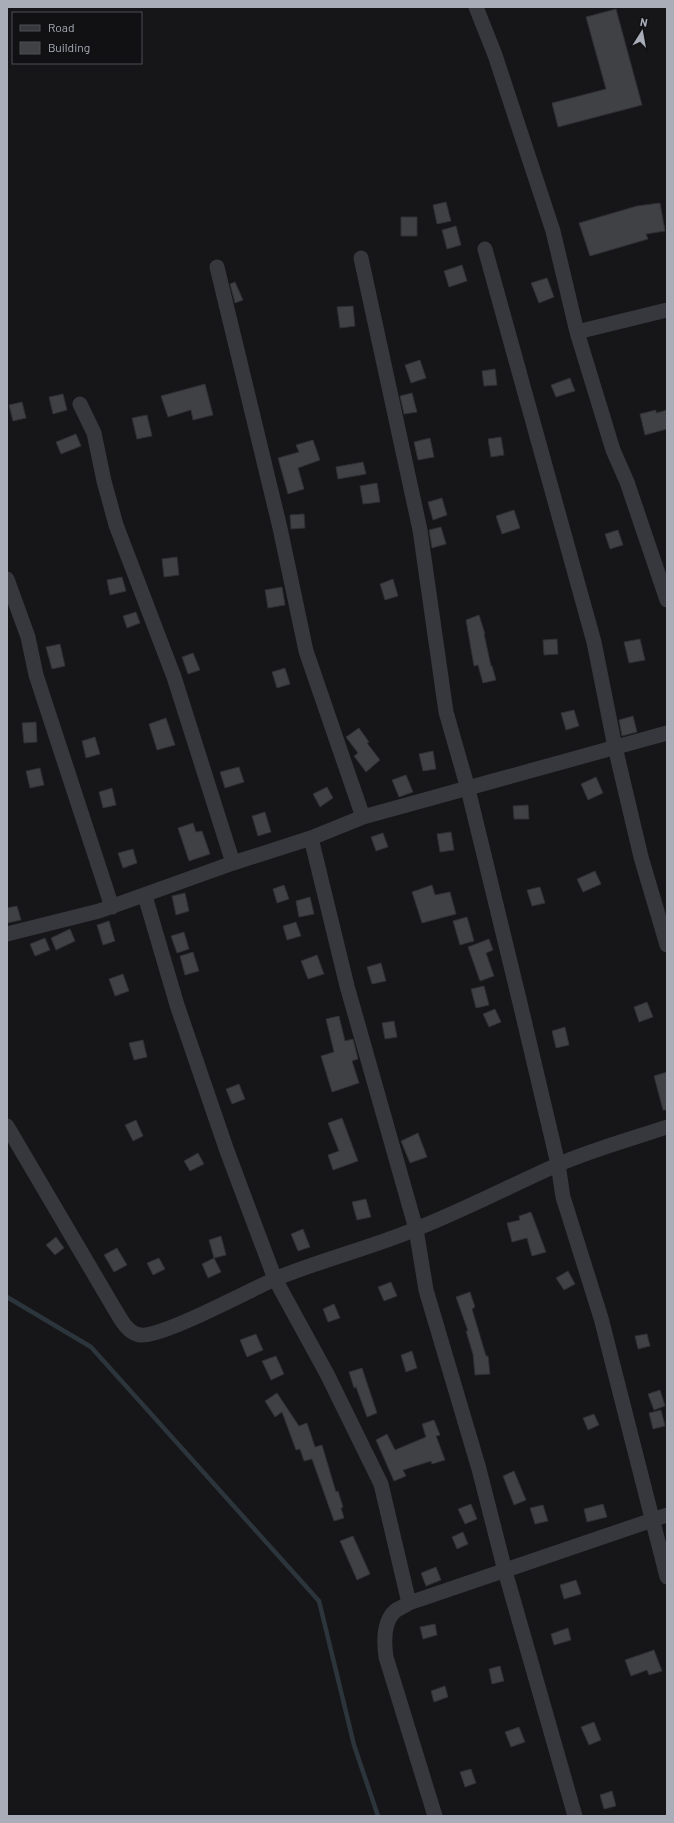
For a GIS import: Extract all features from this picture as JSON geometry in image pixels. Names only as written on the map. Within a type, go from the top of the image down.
[{"type":"street","points":[[476,7],[495,55],[553,231],[577,332],[613,450],[627,482],[667,600]]},
{"type":"street","points":[[485,249],[594,642],[615,747],[641,857],[667,945]]},
{"type":"street","points":[[361,258],[420,530],[446,712],[468,789],[558,1164],[563,1197],[601,1318],[614,1374],[660,1517],[667,1577]]},
{"type":"street","points":[[217,267],[280,528],[306,651],[363,817]]},
{"type":"street","points":[[577,332],[667,310]]},
{"type":"street","points":[[80,404],[94,434],[104,481],[116,525],[174,677],[233,863]]},
{"type":"street","points":[[7,579],[28,638],[36,675],[112,907]]},
{"type":"street","points":[[7,934],[112,907],[233,863],[311,838],[363,817],[468,789],[667,732]]},
{"type":"street","points":[[311,838],[347,986],[416,1229],[426,1290],[479,1469],[505,1571],[575,1816]]},
{"type":"street","points":[[145,896],[178,1005],[227,1151],[276,1279],[327,1374],[381,1484],[410,1603]]},
{"type":"street","points":[[7,1126],[125,1325],[132,1332],[140,1335],[156,1333],[180,1324],[276,1279],[416,1229],[493,1196],[558,1164],[667,1127]]},
{"type":"street","points":[[435,1816],[386,1657],[384,1643],[385,1631],[394,1612],[410,1603],[660,1517]]},
{"type":"building","points":[[616,9],[642,105],[558,127],[552,103],[606,89],[586,17]]},
{"type":"building","points":[[446,202],[451,221],[437,224],[433,205]]},
{"type":"building","points":[[660,203],[665,231],[646,234],[648,239],[590,256],[579,223],[637,206]]},
{"type":"building","points":[[401,217],[417,217],[417,236],[401,236]]},
{"type":"building","points":[[456,226],[461,245],[447,249],[442,230]]},
{"type":"building","points":[[462,265],[467,281],[449,287],[444,271]]},
{"type":"building","points":[[547,278],[554,297],[539,303],[531,283]]},
{"type":"building","points":[[235,282],[243,300],[235,303],[230,284]]},
{"type":"building","points":[[353,306],[355,326],[340,328],[337,307]]},
{"type":"building","points":[[420,360],[426,378],[411,383],[405,365]]},
{"type":"building","points":[[495,369],[497,385],[484,386],[482,371]]},
{"type":"building","points":[[570,378],[575,391],[556,397],[551,385]]},
{"type":"building","points":[[205,384],[213,415],[193,420],[191,410],[168,417],[161,396]]},
{"type":"building","points":[[412,393],[417,412],[404,414],[400,396]]},
{"type":"building","points":[[63,394],[67,410],[53,414],[49,397]]},
{"type":"building","points":[[22,402],[26,418],[13,421],[9,405]]},
{"type":"building","points":[[656,410],[656,413],[667,410],[667,429],[645,435],[640,414]]},
{"type":"building","points":[[147,415],[152,436],[137,439],[132,418]]},
{"type":"building","points":[[76,434],[81,446],[61,454],[56,442]]},
{"type":"building","points":[[501,437],[504,455],[491,457],[488,439]]},
{"type":"building","points":[[430,438],[434,457],[418,460],[414,442]]},
{"type":"building","points":[[313,440],[320,460],[298,468],[304,489],[288,494],[278,458],[299,452],[296,445]]},
{"type":"building","points":[[363,462],[366,474],[338,479],[336,467]]},
{"type":"building","points":[[377,483],[380,502],[363,504],[360,486]]},
{"type":"building","points":[[442,498],[447,515],[433,520],[428,502]]},
{"type":"building","points":[[514,510],[520,528],[502,534],[496,516]]},
{"type":"building","points":[[304,514],[305,528],[291,529],[290,515]]},
{"type":"building","points":[[441,527],[446,544],[432,548],[429,530]]},
{"type":"building","points":[[618,530],[623,545],[610,549],[605,534]]},
{"type":"building","points":[[177,557],[179,575],[164,577],[162,559]]},
{"type":"building","points":[[122,577],[126,591],[110,595],[107,580]]},
{"type":"building","points":[[393,579],[398,596],[385,600],[380,584]]},
{"type":"building","points":[[282,587],[285,605],[268,608],[265,590]]},
{"type":"building","points":[[136,612],[140,623],[127,628],[123,616]]},
{"type":"building","points":[[479,615],[485,634],[491,666],[496,680],[483,683],[478,665],[474,666],[466,620]]},
{"type":"building","points":[[557,639],[558,654],[544,655],[543,640]]},
{"type":"building","points":[[640,639],[645,660],[629,663],[624,642]]},
{"type":"building","points":[[60,644],[65,666],[52,669],[46,647]]},
{"type":"building","points":[[193,653],[200,670],[188,674],[182,657]]},
{"type":"building","points":[[285,668],[290,684],[277,688],[272,672]]},
{"type":"building","points":[[574,710],[579,726],[566,730],[561,713]]},
{"type":"building","points":[[633,716],[637,732],[622,736],[619,720]]},
{"type":"building","points":[[166,718],[175,745],[157,750],[149,724]]},
{"type":"building","points":[[36,722],[37,742],[24,743],[22,723]]},
{"type":"building","points":[[359,728],[369,742],[367,743],[380,760],[366,772],[354,756],[358,753],[346,737]]},
{"type":"building","points":[[95,737],[100,754],[86,758],[82,741]]},
{"type":"building","points":[[433,751],[436,769],[423,771],[419,754]]},
{"type":"building","points":[[239,767],[244,782],[225,788],[220,772]]},
{"type":"building","points":[[40,768],[44,785],[30,788],[26,771]]},
{"type":"building","points":[[406,775],[413,792],[399,797],[392,780]]},
{"type":"building","points":[[596,777],[603,793],[588,800],[581,784]]},
{"type":"building","points":[[327,787],[333,798],[320,807],[313,794]]},
{"type":"building","points":[[112,788],[116,805],[103,808],[99,792]]},
{"type":"building","points":[[528,805],[529,819],[514,819],[513,806]]},
{"type":"building","points":[[265,812],[271,832],[258,836],[252,816]]},
{"type":"building","points":[[193,823],[196,832],[202,831],[210,854],[189,861],[178,828]]},
{"type":"building","points":[[451,832],[454,850],[440,852],[437,834]]},
{"type":"building","points":[[383,833],[388,847],[376,851],[371,837]]},
{"type":"building","points":[[133,849],[137,863],[123,868],[118,853]]},
{"type":"building","points":[[595,871],[601,884],[583,892],[577,879]]},
{"type":"building","points":[[284,885],[289,899],[277,903],[273,889]]},
{"type":"building","points":[[432,885],[435,895],[450,892],[456,914],[422,923],[412,892]]},
{"type":"building","points":[[540,887],[545,903],[532,906],[527,890]]},
{"type":"building","points":[[185,893],[189,911],[176,915],[172,896]]},
{"type":"building","points":[[310,897],[314,914],[299,917],[296,901]]},
{"type":"building","points":[[17,906],[21,920],[7,923],[7,908]]},
{"type":"building","points":[[467,917],[474,941],[460,945],[453,921]]},
{"type":"building","points":[[109,921],[115,941],[103,945],[97,925]]},
{"type":"building","points":[[296,922],[301,936],[287,940],[283,926]]},
{"type":"building","points":[[70,929],[75,941],[56,950],[51,938]]},
{"type":"building","points":[[184,932],[189,949],[177,953],[171,936]]},
{"type":"building","points":[[45,938],[50,950],[35,956],[30,944]]},
{"type":"building","points":[[489,939],[493,950],[486,953],[494,976],[480,981],[468,947]]},
{"type":"building","points":[[193,952],[199,971],[185,975],[180,956]]},
{"type":"building","points":[[317,955],[324,974],[308,979],[301,961]]},
{"type":"building","points":[[381,963],[386,981],[372,984],[367,967]]},
{"type":"building","points":[[123,974],[129,991],[115,996],[109,979]]},
{"type":"building","points":[[484,986],[489,1005],[476,1008],[471,989]]},
{"type":"building","points":[[647,1002],[653,1017],[639,1022],[634,1007]]},
{"type":"building","points":[[495,1009],[501,1022],[489,1027],[483,1014]]},
{"type":"building","points":[[339,1016],[345,1041],[353,1039],[358,1059],[352,1061],[359,1083],[332,1092],[321,1056],[334,1052],[326,1019]]},
{"type":"building","points":[[394,1021],[397,1037],[385,1039],[382,1023]]},
{"type":"building","points":[[565,1027],[569,1045],[556,1048],[552,1031]]},
{"type":"building","points":[[143,1040],[147,1057],[134,1060],[129,1043]]},
{"type":"building","points":[[667,1072],[667,1110],[663,1110],[654,1076]]},
{"type":"building","points":[[239,1084],[245,1099],[232,1104],[226,1089]]},
{"type":"building","points":[[342,1118],[358,1161],[333,1170],[328,1155],[339,1151],[328,1123]]},
{"type":"building","points":[[136,1120],[143,1136],[133,1141],[125,1125]]},
{"type":"building","points":[[418,1133],[427,1157],[410,1163],[401,1141]]},
{"type":"building","points":[[198,1153],[204,1164],[190,1171],[184,1161]]},
{"type":"building","points":[[366,1199],[371,1217],[357,1220],[352,1202]]},
{"type":"building","points":[[531,1212],[546,1252],[532,1256],[527,1238],[512,1242],[507,1223],[520,1220],[519,1216]]},
{"type":"building","points":[[303,1229],[310,1247],[298,1251],[291,1234]]},
{"type":"building","points":[[221,1236],[226,1255],[214,1258],[209,1240]]},
{"type":"building","points":[[56,1237],[64,1248],[55,1255],[46,1245]]},
{"type":"building","points":[[117,1248],[127,1265],[114,1272],[104,1255]]},
{"type":"building","points":[[159,1258],[165,1269],[153,1275],[147,1263]]},
{"type":"building","points":[[214,1258],[221,1272],[208,1278],[202,1264]]},
{"type":"building","points":[[568,1271],[575,1284],[564,1290],[556,1278]]},
{"type":"building","points":[[391,1282],[397,1296],[384,1301],[378,1287]]},
{"type":"building","points":[[470,1292],[475,1307],[472,1309],[486,1356],[488,1356],[490,1374],[475,1375],[473,1354],[466,1331],[468,1331],[456,1297]]},
{"type":"building","points":[[334,1304],[340,1318],[328,1322],[323,1309]]},
{"type":"building","points":[[256,1334],[263,1350],[247,1357],[240,1340]]},
{"type":"building","points":[[647,1334],[650,1346],[638,1349],[635,1336]]},
{"type":"building","points":[[412,1351],[417,1368],[406,1372],[401,1355]]},
{"type":"building","points":[[276,1356],[284,1374],[271,1380],[262,1361]]},
{"type":"building","points":[[362,1368],[377,1413],[367,1417],[356,1387],[354,1388],[349,1372]]},
{"type":"building","points":[[660,1390],[665,1406],[654,1410],[648,1394]]},
{"type":"building","points":[[277,1393],[299,1426],[307,1423],[315,1447],[322,1445],[336,1492],[338,1491],[343,1507],[341,1508],[344,1518],[334,1521],[312,1459],[304,1461],[300,1449],[296,1450],[282,1412],[275,1417],[265,1401]]},
{"type":"building","points":[[661,1410],[665,1426],[653,1429],[649,1413]]},
{"type":"building","points":[[594,1414],[599,1425],[588,1430],[583,1418]]},
{"type":"building","points":[[434,1420],[440,1435],[436,1436],[445,1460],[432,1464],[431,1461],[403,1470],[406,1476],[394,1481],[376,1440],[387,1434],[395,1450],[426,1437],[422,1424]]},
{"type":"building","points":[[514,1471],[526,1500],[514,1505],[503,1476]]},
{"type":"building","points":[[471,1504],[477,1519],[465,1524],[458,1509]]},
{"type":"building","points":[[603,1504],[607,1517],[587,1522],[584,1509]]},
{"type":"building","points":[[543,1505],[548,1521],[535,1524],[530,1508]]},
{"type":"building","points":[[463,1532],[468,1544],[457,1549],[452,1537]]},
{"type":"building","points":[[353,1536],[370,1574],[357,1580],[340,1541]]},
{"type":"building","points":[[436,1567],[441,1580],[426,1586],[421,1573]]},
{"type":"building","points":[[576,1580],[581,1594],[564,1599],[560,1585]]},
{"type":"building","points":[[435,1624],[437,1635],[423,1639],[420,1627]]},
{"type":"building","points":[[568,1628],[571,1640],[554,1645],[551,1634]]},
{"type":"building","points":[[654,1650],[662,1671],[649,1675],[647,1670],[631,1676],[625,1660]]},
{"type":"building","points":[[500,1666],[504,1681],[492,1684],[489,1669]]},
{"type":"building","points":[[445,1686],[448,1697],[434,1702],[431,1691]]},
{"type":"building","points":[[594,1722],[601,1740],[589,1745],[581,1727]]},
{"type":"building","points":[[519,1727],[525,1742],[511,1747],[505,1732]]},
{"type":"building","points":[[471,1769],[476,1783],[465,1787],[460,1772]]},
{"type":"building","points":[[612,1791],[616,1806],[604,1809],[600,1795]]},
{"type":"waterway","points":[[7,1297],[91,1347],[319,1601],[354,1745],[378,1816]]}]
